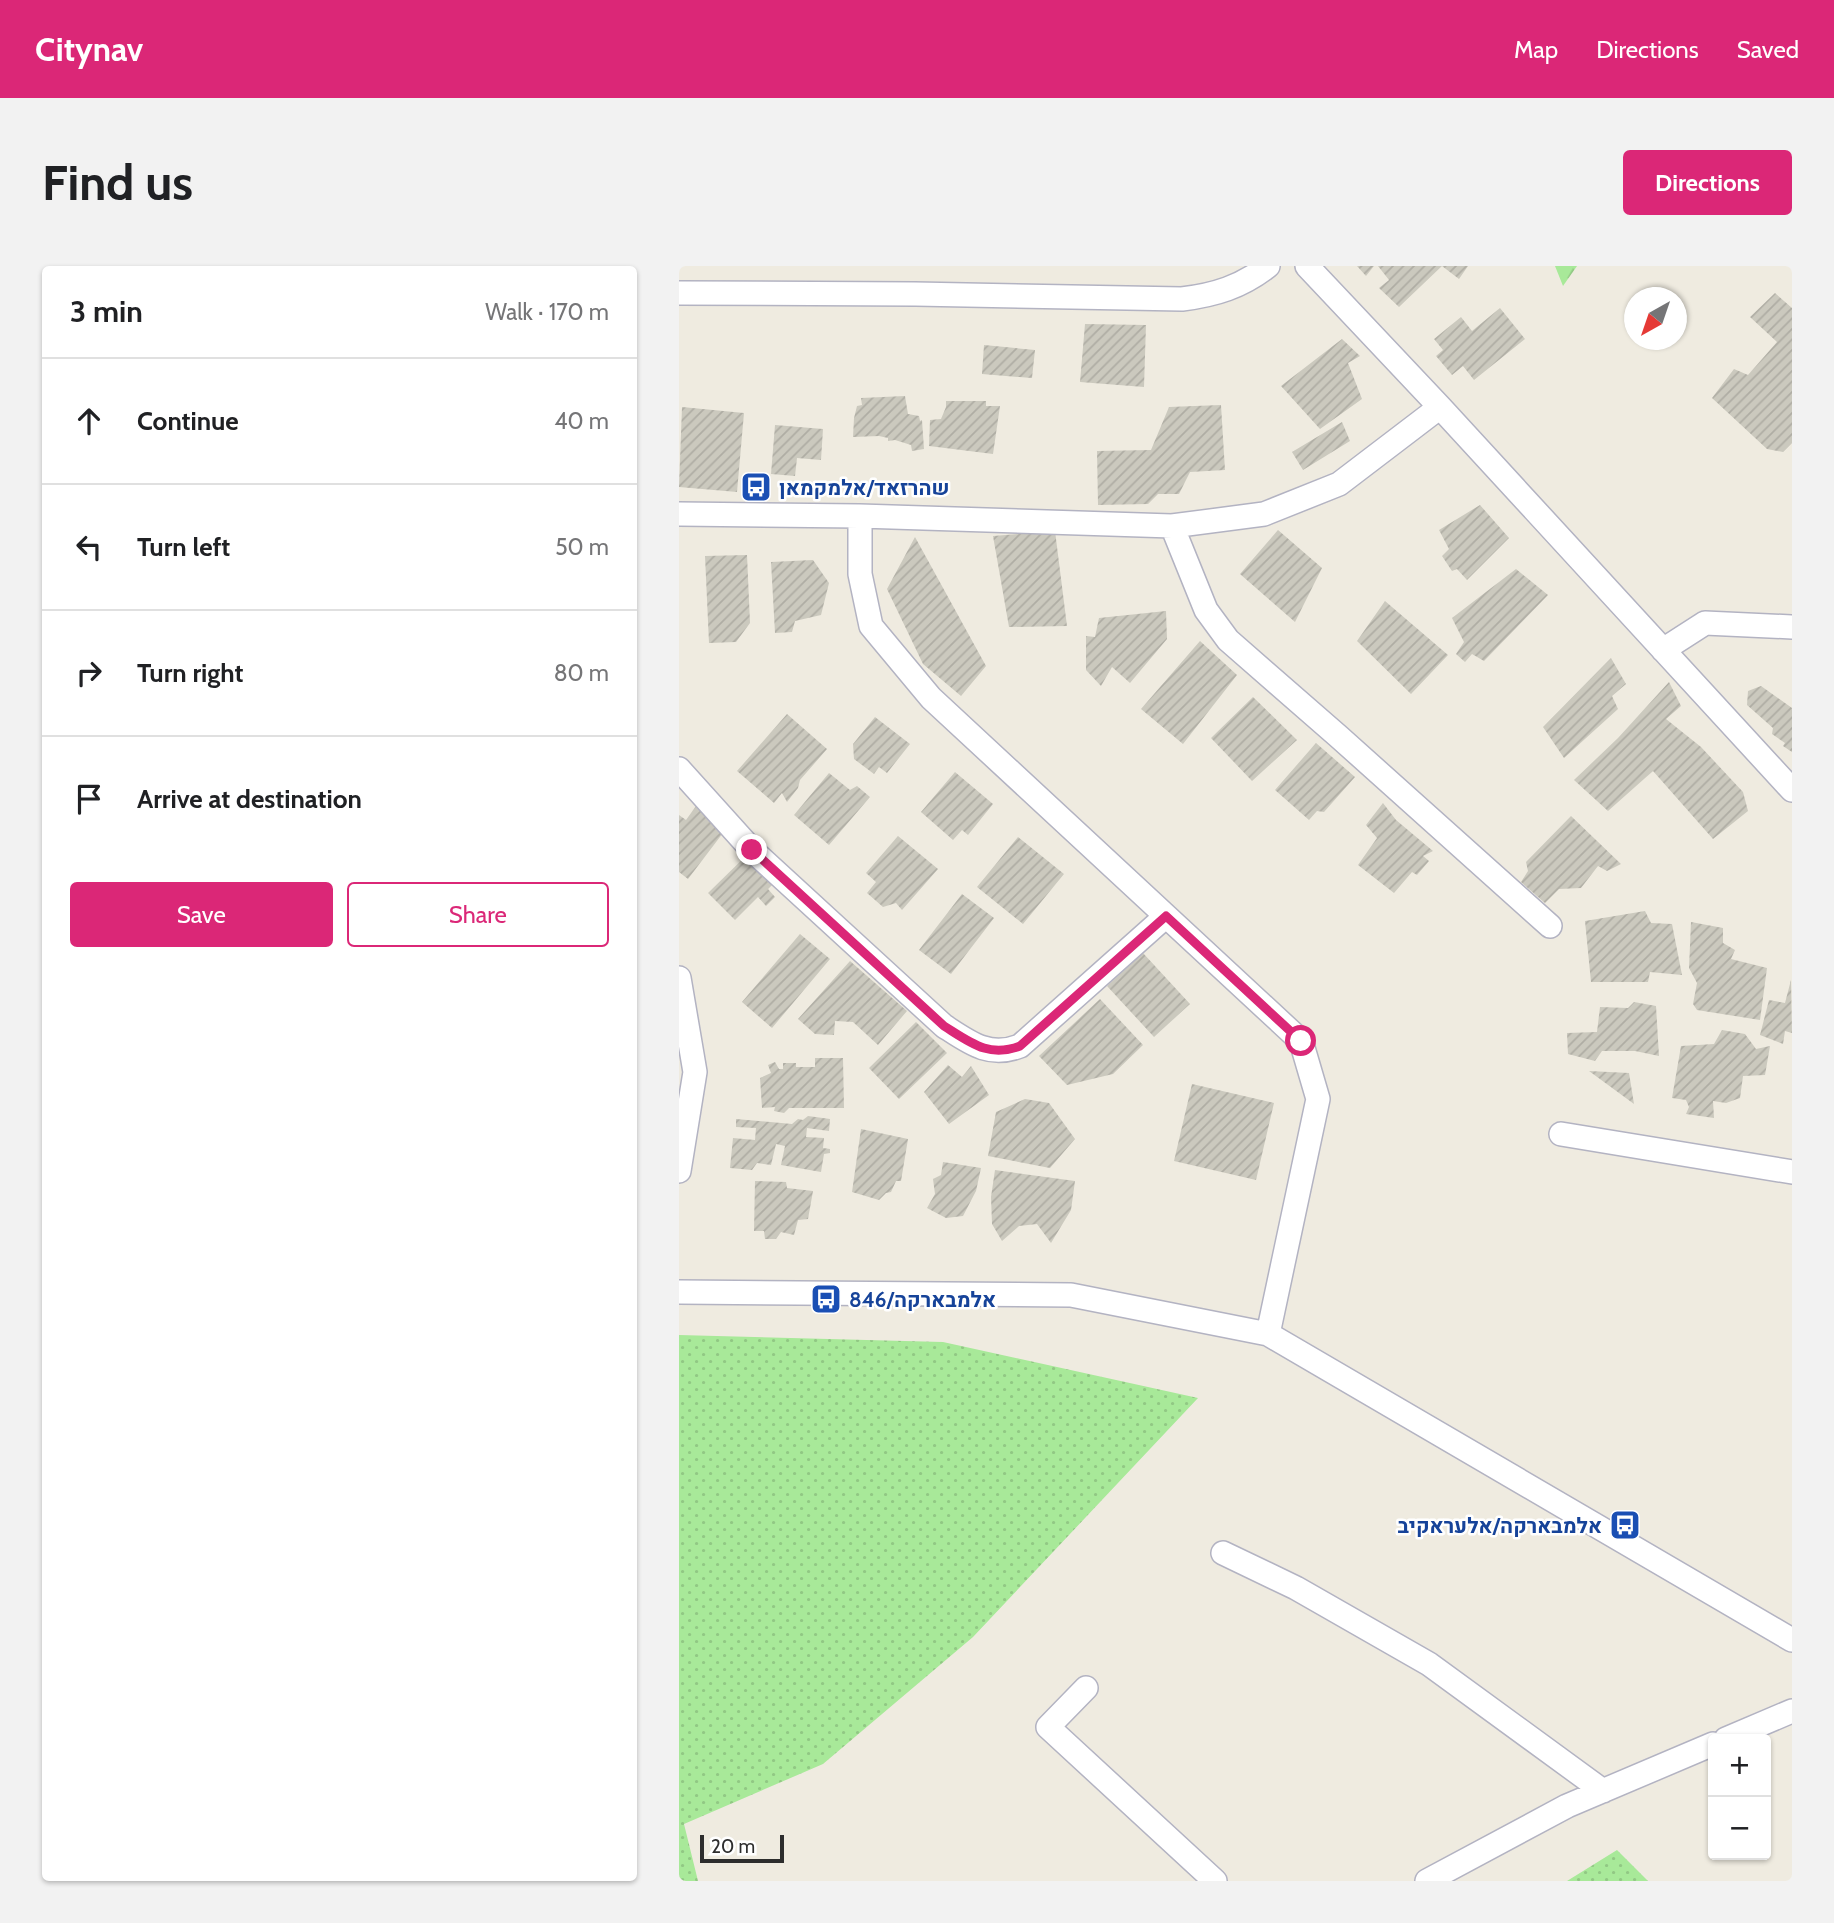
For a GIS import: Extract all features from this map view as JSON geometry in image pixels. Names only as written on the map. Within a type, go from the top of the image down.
[{"type":"street","points":[[679,293],[1182,299],[1228,290],[1249,281],[1268,266]]},
{"type":"street","points":[[1307,266],[1792,790]]},
{"type":"street","points":[[679,514],[860,516],[1172,526],[1264,514],[1339,484],[1440,407]]},
{"type":"street","points":[[860,516],[860,573],[871,626],[931,698],[1301,1041],[1318,1099],[1268,1334]]},
{"type":"street","points":[[1172,526],[1206,610],[1228,640],[1550,926]]},
{"type":"street","points":[[1663,650],[1705,623],[1792,627]]},
{"type":"street","points":[[679,769],[752,850],[944,1026],[970,1043],[990,1051],[1006,1051],[1020,1046],[1166,916]]},
{"type":"street","points":[[679,978],[695,1072],[679,1171]]},
{"type":"street","points":[[1560,1134],[1792,1172]]},
{"type":"street","points":[[679,1292],[1071,1295],[1268,1334],[1792,1640]]},
{"type":"street","points":[[1223,1553],[1296,1588],[1429,1664],[1603,1791]]},
{"type":"street","points":[[1086,1688],[1048,1727],[1215,1881]]},
{"type":"street","points":[[1737,1734],[1792,1711]]},
{"type":"street","points":[[1427,1881],[1567,1806],[1708,1746]]},
{"type":"green space","points":[[1555,266],[1577,266],[1563,286]]},
{"type":"green space","points":[[679,1335],[943,1342],[1198,1398],[973,1637],[823,1764],[684,1824],[698,1881],[679,1881]]},
{"type":"green space","points":[[1617,1850],[1648,1881],[1567,1881]]},
{"type":"building","points":[[1357,266],[1374,266],[1366,276]]},
{"type":"building","points":[[1378,266],[1442,266],[1399,307],[1379,288],[1389,280]]},
{"type":"building","points":[[1442,266],[1468,266],[1459,279]]},
{"type":"building","points":[[1775,293],[1792,308],[1792,443],[1783,452],[1767,449],[1712,398],[1734,369],[1748,375],[1777,342],[1750,317]]},
{"type":"building","points":[[1500,308],[1525,339],[1474,380],[1463,366],[1452,375],[1436,356],[1443,350],[1434,339],[1461,317],[1472,331]]},
{"type":"building","points":[[1085,324],[1146,325],[1144,387],[1080,382]]},
{"type":"building","points":[[1342,339],[1360,356],[1348,363],[1362,399],[1320,429],[1281,386]]},
{"type":"building","points":[[984,345],[1035,350],[1032,378],[982,374]]},
{"type":"building","points":[[905,396],[908,414],[919,416],[920,421],[922,420],[924,449],[912,451],[911,445],[895,440],[888,441],[888,438],[879,436],[853,437],[854,418],[857,406],[862,405],[861,398]]},
{"type":"building","points":[[946,401],[986,401],[986,406],[1000,406],[993,454],[929,446],[930,420],[941,419]]},
{"type":"building","points":[[1221,405],[1225,470],[1190,472],[1179,494],[1158,494],[1148,504],[1098,505],[1097,451],[1151,450],[1169,407]]},
{"type":"building","points":[[682,407],[744,413],[737,492],[679,487]]},
{"type":"building","points":[[1342,422],[1350,441],[1303,470],[1292,452]]},
{"type":"building","points":[[775,425],[823,429],[821,460],[797,458],[795,476],[771,474]]},
{"type":"building","points":[[1480,505],[1509,538],[1467,580],[1457,569],[1452,571],[1442,556],[1449,549],[1439,530]]},
{"type":"building","points":[[1278,530],[1322,568],[1295,622],[1240,574]]},
{"type":"building","points":[[1055,531],[1067,626],[1009,627],[993,536]]},
{"type":"building","points":[[915,537],[986,666],[961,696],[923,664],[887,589]]},
{"type":"building","points":[[747,555],[750,623],[736,642],[709,643],[705,556]]},
{"type":"building","points":[[813,560],[829,583],[821,615],[795,621],[792,632],[775,633],[771,562]]},
{"type":"building","points":[[1516,569],[1548,595],[1484,661],[1472,654],[1465,662],[1456,654],[1464,642],[1452,618]]},
{"type":"building","points":[[1385,601],[1448,655],[1411,694],[1357,641]]},
{"type":"building","points":[[1166,611],[1167,639],[1130,683],[1112,667],[1101,686],[1086,670],[1086,636],[1095,637],[1099,618]]},
{"type":"building","points":[[1200,641],[1237,675],[1183,744],[1141,709]]},
{"type":"building","points":[[1611,658],[1626,684],[1612,696],[1618,709],[1564,758],[1543,727]]},
{"type":"building","points":[[1669,682],[1681,706],[1666,719],[1701,747],[1743,792],[1748,811],[1713,839],[1653,771],[1608,811],[1574,780],[1618,738]]},
{"type":"building","points":[[1761,686],[1792,708],[1792,752],[1772,734],[1773,728],[1747,705],[1748,691]]},
{"type":"building","points":[[1253,697],[1297,740],[1252,781],[1211,738]]},
{"type":"building","points":[[787,714],[827,749],[800,780],[798,788],[787,802],[782,793],[774,803],[737,771]]},
{"type":"building","points":[[875,717],[910,744],[887,773],[879,767],[874,774],[854,759],[853,744]]},
{"type":"building","points":[[1316,743],[1355,777],[1324,812],[1317,811],[1309,820],[1275,790]]},
{"type":"building","points":[[955,772],[993,804],[968,835],[962,830],[953,840],[921,812]]},
{"type":"building","points":[[829,773],[850,790],[857,786],[870,797],[829,845],[794,815]]},
{"type":"building","points":[[1383,803],[1396,820],[1433,851],[1423,856],[1429,861],[1417,875],[1412,872],[1394,893],[1358,865],[1377,838],[1366,825]]},
{"type":"building","points":[[696,806],[726,829],[688,879],[679,872],[679,815],[686,820]]},
{"type":"building","points":[[1571,816],[1621,864],[1607,871],[1598,866],[1581,888],[1559,889],[1545,903],[1521,882],[1528,871],[1526,862]]},
{"type":"building","points":[[898,836],[938,869],[902,910],[896,903],[883,907],[867,893],[876,882],[866,873]]},
{"type":"building","points":[[1018,837],[1064,874],[1023,924],[977,887]]},
{"type":"building","points":[[752,850],[779,878],[768,889],[775,897],[766,906],[758,897],[735,920],[708,893]]},
{"type":"building","points":[[962,894],[994,918],[951,974],[919,950]]},
{"type":"building","points":[[1645,911],[1651,923],[1672,924],[1682,975],[1650,972],[1648,982],[1591,982],[1585,921]]},
{"type":"building","points":[[1691,922],[1723,928],[1723,943],[1735,950],[1731,959],[1767,968],[1760,1020],[1697,1010],[1693,1004],[1697,983],[1689,968]]},
{"type":"building","points":[[800,934],[830,959],[772,1028],[742,1002]]},
{"type":"building","points":[[1143,953],[1190,1004],[1154,1037],[1107,986]]},
{"type":"building","points":[[850,961],[907,1011],[878,1045],[853,1022],[835,1021],[834,1035],[815,1034],[798,1019]]},
{"type":"building","points":[[1791,980],[1792,1033],[1785,1031],[1783,1044],[1760,1035],[1769,1000],[1785,1003]]},
{"type":"building","points":[[1100,999],[1143,1045],[1113,1074],[1067,1085],[1039,1056]]},
{"type":"building","points":[[1634,1002],[1656,1006],[1659,1056],[1635,1051],[1602,1051],[1595,1061],[1568,1054],[1567,1033],[1597,1032],[1600,1007],[1628,1008]]},
{"type":"building","points":[[916,1022],[947,1053],[899,1099],[869,1068]]},
{"type":"building","points":[[1722,1030],[1745,1034],[1756,1049],[1770,1046],[1765,1075],[1743,1076],[1740,1098],[1726,1103],[1713,1101],[1714,1118],[1686,1114],[1689,1107],[1686,1100],[1672,1098],[1681,1046],[1714,1044]]},
{"type":"building","points":[[815,1058],[843,1058],[844,1108],[789,1108],[784,1113],[774,1111],[775,1107],[762,1108],[760,1078],[771,1073],[768,1065],[775,1062],[779,1069],[783,1069],[783,1063],[796,1063],[796,1067],[815,1067]]},
{"type":"building","points":[[948,1065],[962,1077],[971,1066],[989,1095],[949,1124],[924,1092]]},
{"type":"building","points":[[1589,1071],[1629,1073],[1634,1104]]},
{"type":"building","points":[[1192,1084],[1274,1103],[1256,1180],[1174,1161]]},
{"type":"building","points":[[1025,1099],[1049,1103],[1075,1139],[1050,1168],[988,1156],[996,1112]]},
{"type":"building","points":[[808,1116],[830,1119],[829,1131],[807,1128],[806,1137],[824,1138],[823,1148],[830,1149],[830,1153],[824,1154],[821,1172],[781,1165],[785,1146],[776,1144],[771,1165],[757,1163],[752,1170],[730,1168],[733,1138],[755,1140],[756,1128],[736,1127],[736,1119],[792,1124]]},
{"type":"building","points":[[861,1129],[908,1139],[901,1181],[896,1181],[891,1192],[879,1200],[852,1192]]},
{"type":"building","points":[[943,1162],[981,1168],[976,1191],[963,1216],[946,1218],[927,1208],[935,1194],[933,1179],[941,1175]]},
{"type":"building","points":[[995,1170],[1075,1181],[1071,1210],[1051,1243],[1037,1224],[1019,1226],[1002,1241],[992,1224],[991,1197]]},
{"type":"building","points":[[755,1181],[786,1182],[787,1188],[813,1191],[808,1219],[798,1220],[794,1235],[781,1232],[776,1239],[765,1239],[764,1231],[754,1231]]},
{"type":"place","name":"שהרזאד/אלמקמאן","points":[[756,487]]},
{"type":"place","name":"אלמבארקה/846","points":[[826,1299]]},
{"type":"place","name":"אלמבארקה/אלעראקיב","points":[[1625,1525]]},
{"type":"route","points":[[752,850],[944,1026],[970,1043],[990,1051],[1006,1051],[1020,1046],[1166,916],[1301,1041]]}]
